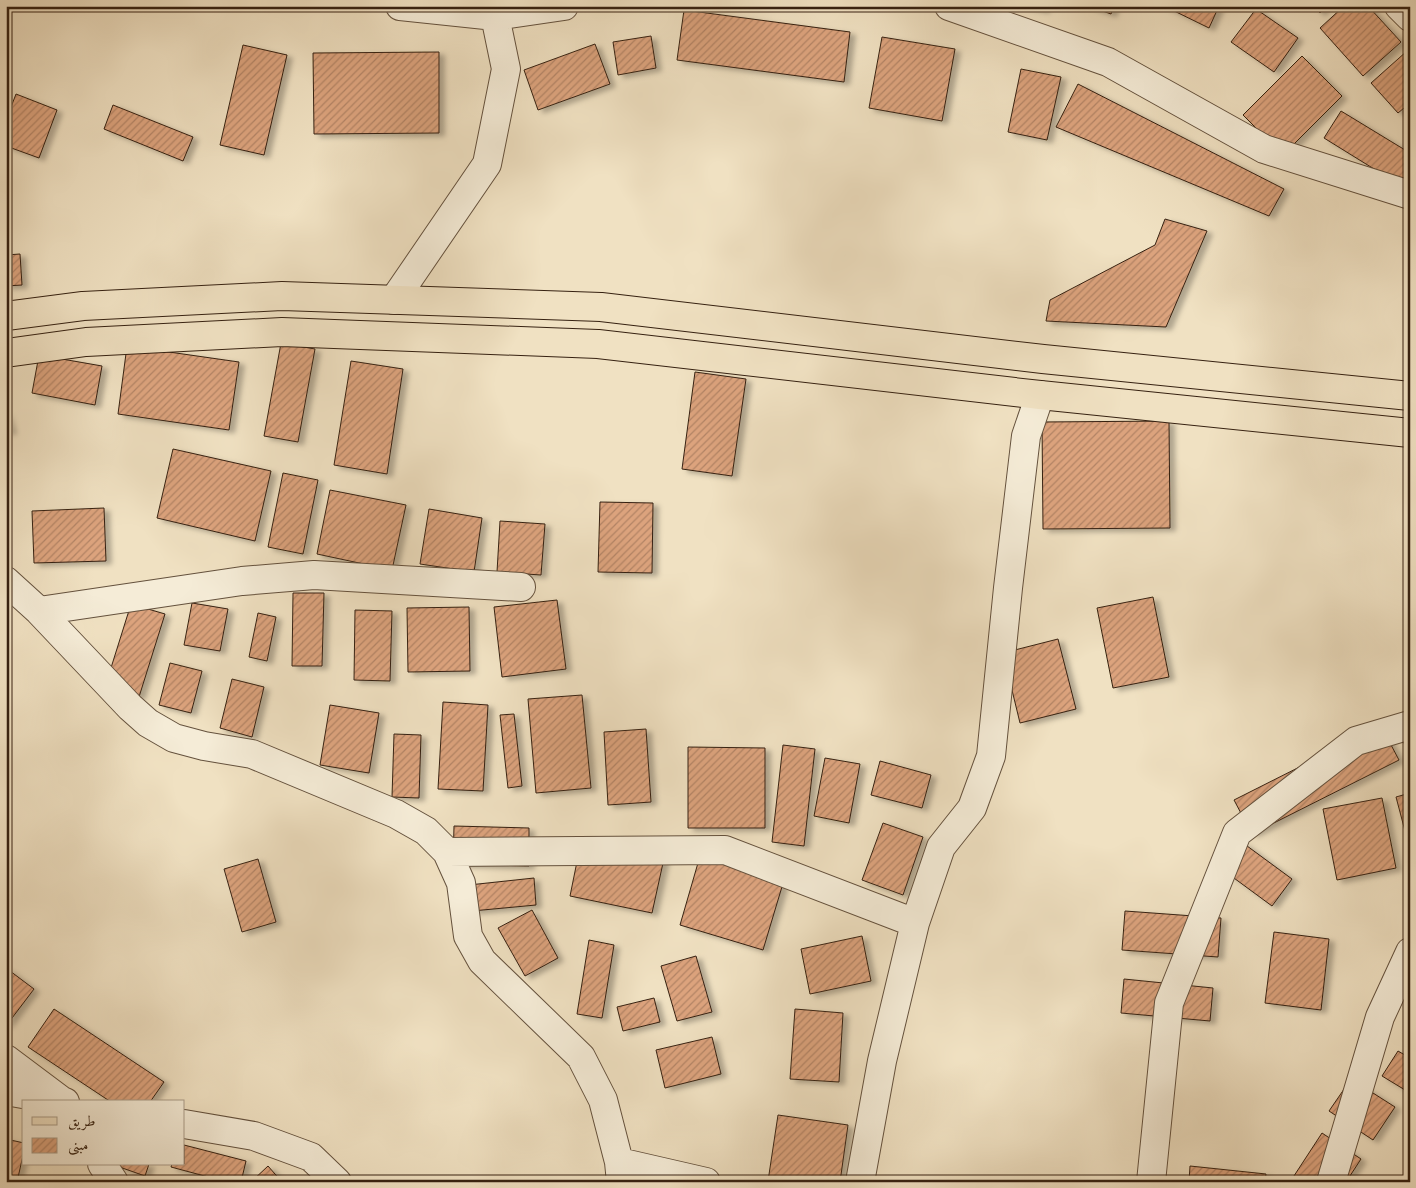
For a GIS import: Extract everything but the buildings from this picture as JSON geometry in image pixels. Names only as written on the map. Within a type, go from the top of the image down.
[{"type":"main road","points":[[6,316],[83,306],[282,296],[600,307],[1043,359],[1410,396]]},
{"type":"main road","points":[[6,353],[86,342],[282,332],[598,344],[1040,395],[1410,433]]},
{"type":"street","points":[[407,7],[495,16],[564,6]]},
{"type":"street","points":[[949,6],[1108,62],[1264,149],[1410,195]]},
{"type":"street","points":[[1400,6],[1410,18]]},
{"type":"street","points":[[394,300],[487,164],[506,69],[495,16]]},
{"type":"street","points":[[860,1182],[882,1061],[915,923],[941,847],[972,808],[991,756],[1026,436],[1040,395]]},
{"type":"street","points":[[40,611],[242,581],[314,575],[521,587]]},
{"type":"street","points":[[6,581],[40,611],[130,707],[148,723],[174,738],[204,746],[252,754],[396,814],[426,831],[447,852],[461,883],[468,936],[482,961],[581,1057],[603,1100],[620,1172],[706,1182]]},
{"type":"street","points":[[1152,1182],[1169,1003],[1238,833],[1356,741],[1410,726]]},
{"type":"street","points":[[447,852],[725,850],[915,923]]},
{"type":"street","points":[[1331,1182],[1380,1017],[1410,952]]},
{"type":"street","points":[[6,1059],[60,1100]]},
{"type":"street","points":[[6,1091],[53,1100]]},
{"type":"street","points":[[185,1124],[254,1136],[311,1157],[337,1182]]},
{"type":"street","points":[[103,1166],[114,1182]]}]
